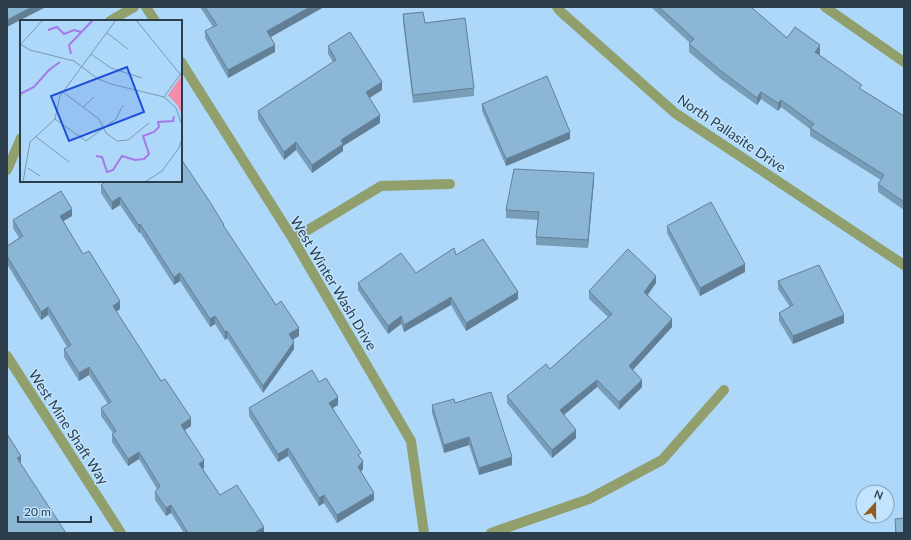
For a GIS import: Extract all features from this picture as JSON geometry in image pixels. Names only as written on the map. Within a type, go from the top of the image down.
[{"type":"street","points":[[112,20],[134,7]]},
{"type":"street","points":[[146,7],[154,20]]},
{"type":"street","name":"North Pallasite Drive","points":[[557,7],[675,113],[904,265]]},
{"type":"street","points":[[825,7],[904,62]]},
{"type":"street","name":"West Winter Wash Drive","points":[[182,64],[294,240],[411,441],[424,533]]},
{"type":"street","points":[[7,170],[20,140]]},
{"type":"street","points":[[294,240],[382,186],[450,184]]},
{"type":"street","name":"West Mine Shaft Way","points":[[7,356],[121,533]]},
{"type":"street","points":[[491,533],[589,498],[662,460],[724,390]]},
{"type":"building","points":[[7,7],[32,7],[7,20]]},
{"type":"building","points":[[205,7],[310,7],[267,31],[275,45],[228,70],[205,31],[217,25]]},
{"type":"building","points":[[659,7],[751,7],[787,38],[795,27],[820,45],[815,52],[862,85],[859,88],[904,116],[904,202],[878,184],[884,175],[810,128],[814,124],[781,100],[778,103],[761,92],[757,98],[721,71],[689,44],[694,39]]},
{"type":"building","points":[[423,12],[425,23],[465,18],[474,88],[413,95],[403,14]]},
{"type":"building","points":[[350,32],[382,82],[366,92],[380,115],[341,140],[343,144],[312,165],[296,142],[284,152],[258,111],[336,60],[328,46]]},
{"type":"building","points":[[547,76],[570,132],[506,159],[482,104]]},
{"type":"building","points":[[182,160],[276,305],[281,301],[299,328],[289,334],[294,342],[263,386],[227,331],[225,332],[215,316],[210,319],[180,273],[174,277],[140,224],[139,226],[120,197],[112,202],[101,185],[106,182],[182,182]]},
{"type":"building","points":[[514,169],[594,173],[588,240],[536,237],[539,212],[506,210]]},
{"type":"building","points":[[61,191],[72,209],[60,216],[83,254],[89,251],[120,301],[113,306],[161,381],[165,379],[191,418],[181,425],[204,460],[199,464],[220,495],[237,485],[264,527],[254,533],[188,533],[171,505],[166,508],[155,492],[160,486],[139,452],[128,459],[112,434],[116,431],[101,408],[111,402],[89,367],[79,373],[64,349],[71,345],[48,307],[41,312],[7,256],[7,246],[23,236],[13,220]]},
{"type":"building","points":[[711,202],[745,264],[700,288],[667,226]]},
{"type":"building","points":[[483,239],[518,292],[466,323],[451,297],[404,325],[401,316],[388,326],[358,283],[401,253],[416,273],[454,248],[456,255]]},
{"type":"building","points":[[628,249],[656,276],[644,292],[672,319],[629,366],[642,380],[619,402],[597,380],[560,410],[576,430],[552,450],[507,396],[546,364],[550,369],[612,314],[589,291]]},
{"type":"building","points":[[819,265],[844,315],[793,336],[779,313],[793,305],[778,281]]},
{"type":"building","points":[[312,370],[319,382],[326,378],[338,397],[329,403],[361,453],[358,455],[363,461],[358,467],[374,493],[337,515],[324,495],[319,498],[288,448],[278,454],[249,408]]},
{"type":"building","points":[[491,392],[512,457],[479,468],[469,437],[444,445],[432,405],[454,399],[455,403]]},
{"type":"building","points":[[7,434],[21,456],[17,458],[66,533],[7,533]]},
{"type":"building","points":[[904,518],[904,533],[896,533],[895,519]]}]
